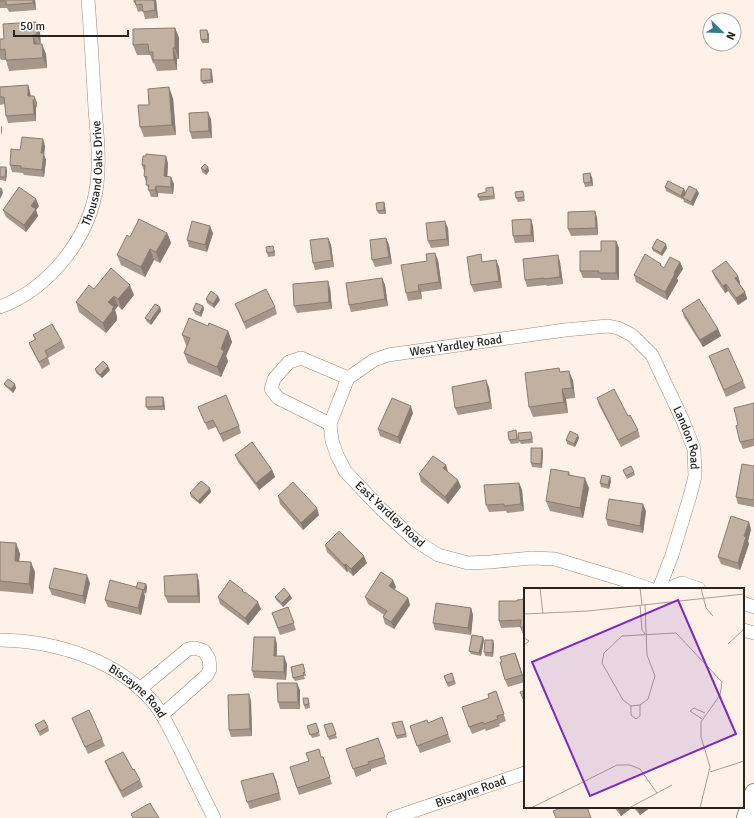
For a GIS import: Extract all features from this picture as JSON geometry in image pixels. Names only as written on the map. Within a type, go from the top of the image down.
[{"type":"main road","points":[[746,818],[754,793]]},
{"type":"street","name":"Thousand Oaks Drive","points":[[0,307],[26,295],[48,277],[66,257],[74,246],[87,220],[95,194],[98,161],[88,0]]},
{"type":"street","name":"West Yardley Road","points":[[348,378],[374,360],[388,355],[565,330],[608,326],[618,328]]},
{"type":"street","name":"Landon Road","points":[[618,328],[632,335],[647,349],[652,356],[683,421],[694,449],[695,476],[672,555],[659,588]]},
{"type":"street","points":[[301,358],[348,378],[330,424],[278,398],[271,389],[274,379],[289,362],[301,358]]},
{"type":"street","name":"East Yardley Road","points":[[330,424],[332,441],[345,471],[380,508],[415,540],[438,555],[468,563],[532,558],[555,559],[647,588]]},
{"type":"street","points":[[670,588],[682,583],[696,588]]},
{"type":"street","points":[[744,603],[754,607]]},
{"type":"street","points":[[744,630],[754,633]]},
{"type":"street","name":"Biscayne Road","points":[[0,640],[21,641],[59,647],[97,660],[128,679],[154,703],[162,715],[214,818]]},
{"type":"street","points":[[140,689],[184,651],[195,648],[204,651],[209,659],[210,665],[207,675],[162,715]]},
{"type":"street","name":"Biscayne Road","points":[[393,818],[524,773]]},
{"type":"building","points":[[0,0],[33,0],[33,3],[6,5],[6,1]]},
{"type":"building","points":[[135,0],[154,0],[155,10],[143,12],[142,4],[136,5]]},
{"type":"building","points":[[36,22],[37,35],[33,35],[34,44],[42,44],[43,58],[6,60],[5,49],[0,50],[0,39],[4,39],[3,24]]},
{"type":"building","points":[[175,28],[175,48],[173,48],[174,60],[153,60],[153,52],[149,52],[148,44],[133,45],[133,29]]},
{"type":"building","points":[[200,30],[207,30],[208,39],[201,40]]},
{"type":"building","points":[[201,69],[211,69],[211,80],[201,81]]},
{"type":"building","points":[[28,85],[28,96],[34,96],[35,100],[33,100],[34,114],[6,116],[4,97],[0,97],[0,87]]},
{"type":"building","points":[[169,87],[172,125],[140,127],[138,105],[149,105],[148,89]]},
{"type":"building","points":[[208,112],[209,131],[190,132],[189,113]]},
{"type":"building","points":[[22,137],[43,139],[41,153],[44,153],[42,170],[21,168],[21,166],[10,165],[11,149],[20,150]]},
{"type":"building","points":[[146,154],[166,156],[164,176],[171,177],[171,187],[156,186],[155,190],[148,190],[149,185],[146,185],[147,177],[144,176],[145,165],[142,165],[143,156],[146,156]]},
{"type":"building","points":[[205,164],[208,167],[205,171],[201,168]]},
{"type":"building","points":[[0,167],[6,167],[5,177],[0,177]]},
{"type":"building","points":[[590,173],[591,182],[584,183],[583,174]]},
{"type":"building","points":[[668,181],[684,189],[681,196],[665,187]]},
{"type":"building","points":[[689,186],[697,190],[691,202],[683,198]]},
{"type":"building","points":[[19,187],[36,199],[31,206],[36,209],[24,225],[3,210]]},
{"type":"building","points":[[493,187],[494,196],[478,197],[478,194],[486,192],[486,188]]},
{"type":"building","points":[[523,191],[524,197],[516,198],[515,192]]},
{"type":"building","points":[[384,202],[384,210],[377,211],[376,203]]},
{"type":"building","points":[[595,211],[596,228],[568,229],[568,212]]},
{"type":"building","points":[[139,219],[167,233],[156,252],[150,249],[141,267],[117,255],[127,235],[130,237]]},
{"type":"building","points":[[531,219],[531,235],[513,236],[512,220]]},
{"type":"building","points":[[192,221],[210,226],[205,245],[187,240]]},
{"type":"building","points":[[445,221],[447,239],[428,241],[426,223]]},
{"type":"building","points":[[328,238],[332,260],[313,263],[310,240]]},
{"type":"building","points":[[386,238],[389,257],[372,260],[370,240]]},
{"type":"building","points":[[657,239],[666,244],[661,253],[652,248]]},
{"type":"building","points":[[601,241],[616,241],[616,273],[580,271],[580,251],[601,251]]},
{"type":"building","points":[[273,246],[274,252],[267,253],[266,247]]},
{"type":"building","points":[[435,253],[439,282],[418,285],[419,291],[406,293],[401,265],[427,261],[426,254]]},
{"type":"building","points":[[481,254],[482,262],[496,260],[499,281],[471,285],[467,257]]},
{"type":"building","points":[[645,254],[661,264],[660,265],[664,268],[670,257],[680,262],[665,292],[634,275]]},
{"type":"building","points":[[558,255],[560,277],[525,280],[523,259]]},
{"type":"building","points":[[726,261],[738,276],[735,278],[745,292],[736,298],[726,284],[723,286],[712,271]]},
{"type":"building","points":[[111,268],[130,285],[118,299],[114,296],[108,302],[114,307],[103,323],[76,302],[89,285],[94,289]]},
{"type":"building","points":[[382,278],[385,299],[349,305],[346,283]]},
{"type":"building","points":[[328,281],[329,302],[294,306],[293,284]]},
{"type":"building","points":[[266,289],[275,307],[244,322],[235,304]]},
{"type":"building","points":[[211,291],[218,296],[213,304],[206,299]]},
{"type":"building","points":[[699,299],[718,329],[700,340],[682,310]]},
{"type":"building","points":[[196,303],[203,306],[200,313],[193,310]]},
{"type":"building","points":[[155,304],[160,307],[150,321],[145,318]]},
{"type":"building","points":[[189,318],[208,326],[209,323],[228,331],[221,349],[224,351],[217,367],[184,353],[190,338],[182,335]]},
{"type":"building","points":[[52,324],[62,341],[45,351],[48,357],[39,362],[29,343],[36,339],[33,335]]},
{"type":"building","points":[[728,348],[743,381],[724,390],[709,356]]},
{"type":"building","points":[[103,361],[108,366],[100,375],[95,369]]},
{"type":"building","points":[[559,368],[560,372],[569,371],[572,388],[562,389],[564,402],[529,407],[525,373]]},
{"type":"building","points":[[8,379],[15,384],[11,389],[4,384]]},
{"type":"building","points":[[486,380],[490,402],[455,408],[452,387]]},
{"type":"building","points":[[614,389],[628,416],[630,415],[638,430],[618,440],[597,398]]},
{"type":"building","points":[[226,395],[239,426],[220,434],[213,420],[205,423],[198,407]]},
{"type":"building","points":[[146,397],[163,397],[163,406],[146,407]]},
{"type":"building","points":[[392,398],[411,406],[398,437],[378,429]]},
{"type":"building","points":[[754,403],[754,439],[740,442],[734,408]]},
{"type":"building","points":[[516,430],[517,439],[509,440],[508,432]]},
{"type":"building","points":[[570,431],[578,435],[574,444],[566,440]]},
{"type":"building","points":[[531,432],[532,439],[519,441],[518,433]]},
{"type":"building","points":[[252,442],[272,470],[256,483],[235,455]]},
{"type":"building","points":[[531,448],[542,448],[541,464],[531,463]]},
{"type":"building","points":[[433,456],[446,465],[443,468],[458,480],[445,497],[419,474]]},
{"type":"building","points":[[742,464],[754,466],[754,500],[736,497]]},
{"type":"building","points":[[631,466],[634,472],[626,476],[623,470]]},
{"type":"building","points":[[551,469],[569,472],[568,475],[585,478],[580,508],[546,501]]},
{"type":"building","points":[[602,475],[610,477],[608,485],[600,483]]},
{"type":"building","points":[[201,481],[210,488],[198,501],[190,493]]},
{"type":"building","points":[[293,482],[317,508],[301,523],[278,496]]},
{"type":"building","points":[[519,483],[521,504],[504,506],[504,504],[486,505],[484,485]]},
{"type":"building","points":[[609,499],[643,504],[640,526],[606,519]]},
{"type":"building","points":[[731,516],[749,522],[744,536],[746,537],[738,563],[718,557]]},
{"type":"building","points":[[339,531],[364,556],[351,569],[346,564],[344,565],[325,545]]},
{"type":"building","points":[[0,542],[16,543],[15,561],[31,562],[29,584],[0,581]]},
{"type":"building","points":[[54,568],[87,575],[83,596],[49,588]]},
{"type":"building","points":[[381,572],[393,580],[389,586],[408,598],[391,622],[383,617],[387,611],[365,597]]},
{"type":"building","points":[[197,574],[198,596],[165,596],[164,576]]},
{"type":"building","points":[[110,580],[143,589],[138,608],[105,600]]},
{"type":"building","points":[[230,580],[243,590],[242,591],[258,602],[245,618],[218,597]]},
{"type":"building","points":[[138,582],[146,584],[144,590],[136,588]]},
{"type":"building","points":[[284,588],[290,595],[282,603],[275,597]]},
{"type":"building","points":[[524,599],[524,627],[520,627],[521,620],[499,621],[499,601]]},
{"type":"building","points":[[436,603],[471,608],[468,628],[433,623]]},
{"type":"building","points":[[288,607],[294,623],[278,628],[272,613]]},
{"type":"building","points":[[472,635],[483,637],[479,653],[469,651]]},
{"type":"building","points":[[254,637],[275,637],[274,656],[284,656],[284,672],[252,671]]},
{"type":"building","points":[[485,640],[493,640],[492,653],[484,652]]},
{"type":"building","points":[[515,653],[522,675],[505,680],[500,657]]},
{"type":"building","points":[[303,664],[305,672],[303,673],[304,675],[293,678],[291,667]]},
{"type":"building","points":[[452,673],[454,681],[447,683],[444,676]]},
{"type":"building","points":[[277,683],[297,683],[298,702],[278,702]]},
{"type":"building","points":[[524,690],[524,701],[520,692]]},
{"type":"building","points":[[496,691],[504,714],[497,716],[498,719],[469,727],[462,707],[489,698],[488,694]]},
{"type":"building","points":[[249,694],[250,729],[229,730],[228,695]]},
{"type":"building","points":[[303,698],[308,698],[309,704],[304,705]]},
{"type":"building","points":[[89,710],[102,739],[85,747],[72,718]]},
{"type":"building","points":[[442,717],[448,734],[417,746],[410,726],[427,720],[428,723]]},
{"type":"building","points":[[44,720],[48,727],[39,732],[35,725]]},
{"type":"building","points":[[402,721],[406,734],[396,736],[392,723]]},
{"type":"building","points":[[316,723],[319,732],[310,735],[307,726]]},
{"type":"building","points":[[332,723],[336,734],[328,737],[324,725]]},
{"type":"building","points":[[378,738],[385,757],[368,762],[369,764],[353,769],[346,749]]},
{"type":"building","points":[[319,749],[330,777],[297,788],[290,767],[309,761],[306,753]]},
{"type":"building","points":[[123,752],[140,780],[121,791],[105,761]]},
{"type":"building","points":[[273,773],[279,793],[247,802],[241,781]]},
{"type":"building","points":[[150,803],[159,818],[133,818],[131,814]]},
{"type":"building","points":[[561,808],[587,808],[591,818],[556,818],[553,811]]}]
